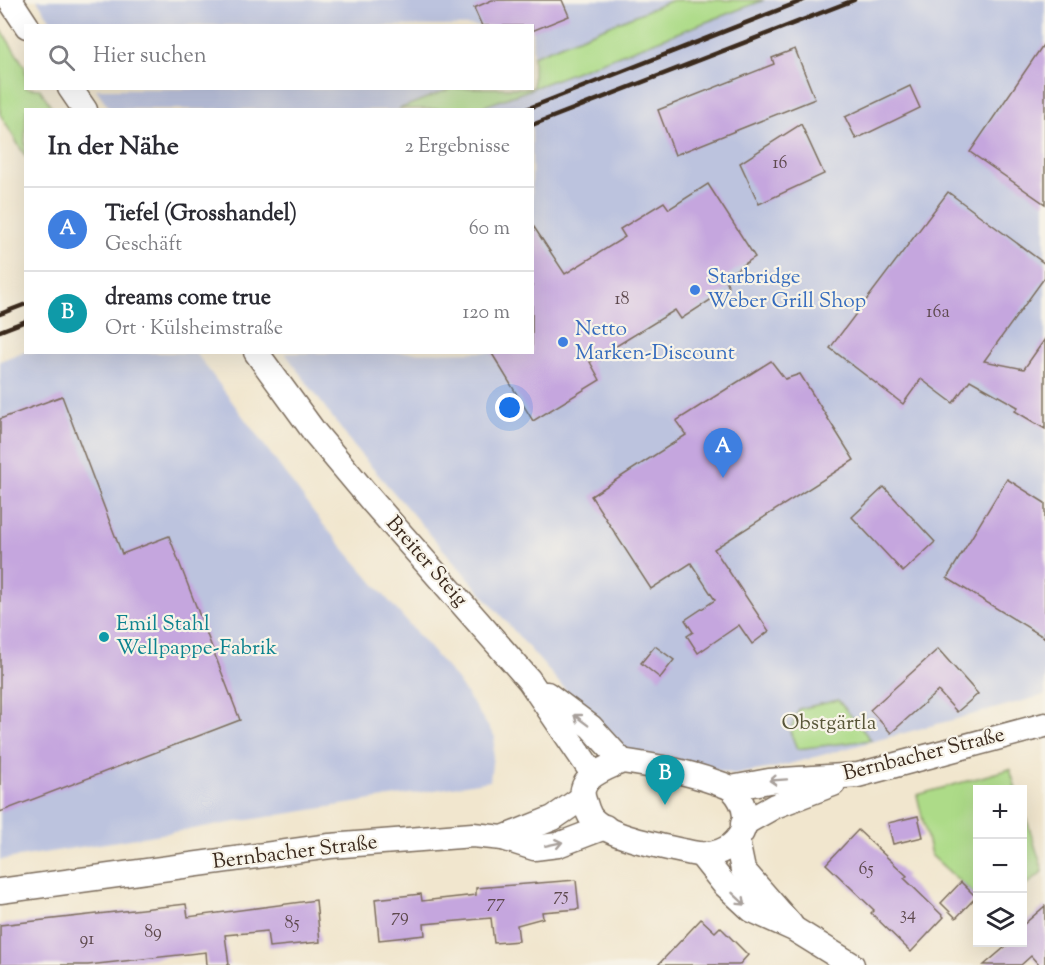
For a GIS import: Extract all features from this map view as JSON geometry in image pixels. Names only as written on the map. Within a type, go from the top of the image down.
[{"type":"street","points":[[10,0],[26,24]]},
{"type":"street","points":[[71,90],[84,108]]},
{"type":"street","name":"Breiter Steig","points":[[257,354],[315,433],[529,680],[592,774]]},
{"type":"street","points":[[529,680],[591,727],[622,761]]},
{"type":"street","name":"Bernbacher Straße","points":[[731,788],[769,781],[858,775],[1045,724]]},
{"type":"street","points":[[794,929],[743,870],[740,833],[744,808],[731,788],[680,770],[622,761],[592,774],[584,786],[582,798],[590,816],[605,828],[620,835],[701,855],[723,852],[740,833],[775,806],[858,775]]},
{"type":"street","name":"Bernbacher Straße","points":[[0,891],[330,846],[473,835],[503,838],[553,818],[582,798]]},
{"type":"street","points":[[503,838],[534,848],[558,845],[605,828]]},
{"type":"street","points":[[701,855],[724,884],[752,910],[794,929],[852,965]]},
{"type":"shaded area","points":[[37,0],[673,0],[534,56],[534,24],[53,24]]},
{"type":"shaded area","points":[[764,0],[1045,0],[1045,695],[774,768],[735,774],[616,748],[355,448],[286,354],[534,354],[534,108],[479,108],[526,90],[534,90],[534,87]]},
{"type":"shaded area","points":[[97,90],[449,90],[404,108],[109,108]]},
{"type":"shaded area","points":[[24,351],[24,354],[197,354],[321,522],[457,680],[495,737],[490,781],[0,860],[0,361]]},
{"type":"green space","points":[[673,0],[764,0],[534,88],[534,56]]},
{"type":"green space","points":[[0,28],[24,65],[24,90],[41,90],[52,108],[24,108],[24,154],[0,114]]},
{"type":"green space","points":[[447,90],[529,90],[479,108],[402,108]]},
{"type":"green space","name":"Obstgärtla","points":[[838,700],[871,740],[797,749],[790,731],[799,709]]},
{"type":"green space","points":[[1010,769],[1015,785],[973,785],[973,893],[931,855],[917,795]]},
{"type":"green space","points":[[1027,821],[1043,871],[1027,885]]},
{"type":"building","points":[[492,0],[562,0],[569,16],[534,30],[534,24],[481,24],[474,8]]},
{"type":"building","points":[[1045,42],[1045,204],[970,152]]},
{"type":"building","points":[[795,49],[815,99],[675,155],[658,110],[774,64],[772,58]]},
{"type":"building","points":[[910,86],[920,108],[856,139],[845,117]]},
{"type":"building","points":[[801,124],[824,174],[759,204],[740,163]]},
{"type":"building","points":[[708,184],[755,257],[725,277],[729,288],[681,319],[675,310],[590,362],[600,380],[533,421],[492,354],[534,354],[534,227],[565,274],[625,237],[620,229],[664,202],[669,209]]},
{"type":"building","points":[[948,192],[1045,264],[1045,277],[984,361],[1024,369],[1045,339],[1045,429],[1015,411],[1018,407],[970,380],[953,403],[921,379],[903,404],[830,348]]},
{"type":"building","points":[[771,361],[785,379],[800,374],[854,460],[714,549],[769,631],[752,644],[739,625],[698,653],[687,636],[693,632],[685,620],[715,600],[691,563],[651,589],[591,496],[686,435],[676,421]]},
{"type":"building","name":"Emil Stahl Wellpappe-Fabrik","points":[[62,396],[122,554],[169,536],[240,720],[0,812],[0,419]]},
{"type":"building","points":[[1007,479],[1045,503],[1045,638],[947,578]]},
{"type":"building","points":[[884,487],[935,542],[903,572],[852,517]]},
{"type":"building","points":[[655,646],[674,660],[660,678],[641,663]]},
{"type":"building","points":[[938,649],[978,694],[957,712],[938,691],[891,733],[870,710]]},
{"type":"building","points":[[918,816],[923,837],[893,844],[888,823]]},
{"type":"building","points":[[858,830],[907,876],[904,878],[944,917],[911,952],[871,913],[874,910],[826,864]]},
{"type":"building","points":[[576,880],[579,909],[542,912],[543,918],[517,925],[519,941],[494,943],[491,918],[424,924],[425,935],[379,940],[375,899],[421,894],[422,901],[476,895],[476,888]]},
{"type":"building","points":[[961,882],[973,894],[973,900],[956,918],[941,903]]},
{"type":"building","points":[[316,900],[320,942],[269,947],[267,931],[225,935],[229,965],[207,965],[206,952],[88,965],[0,965],[0,925],[186,904],[188,917]]},
{"type":"building","points":[[1045,906],[1045,965],[1039,965],[1031,956],[1021,965],[984,965],[1005,947],[1027,947],[1027,922]]},
{"type":"building","points":[[701,919],[715,932],[720,927],[748,955],[739,965],[658,965]]},
{"type":"railway","points":[[529,108],[804,0]]},
{"type":"railway","points":[[534,124],[854,0]]},
{"type":"railway","points":[[0,314],[24,305]]},
{"type":"railway","points":[[0,331],[24,322]]},
{"type":"place","name":"Starbridge Weber Grill Shop","points":[[695,290]]},
{"type":"place","name":"Netto Marken-Discount","points":[[563,342]]},
{"type":"place","name":"Tiefel (Grosshandel)","points":[[723,478]]},
{"type":"place","name":"Emil Stahl Wellpappe-Fabrik","points":[[104,637]]},
{"type":"place","name":"dreams come true","points":[[665,805]]}]
